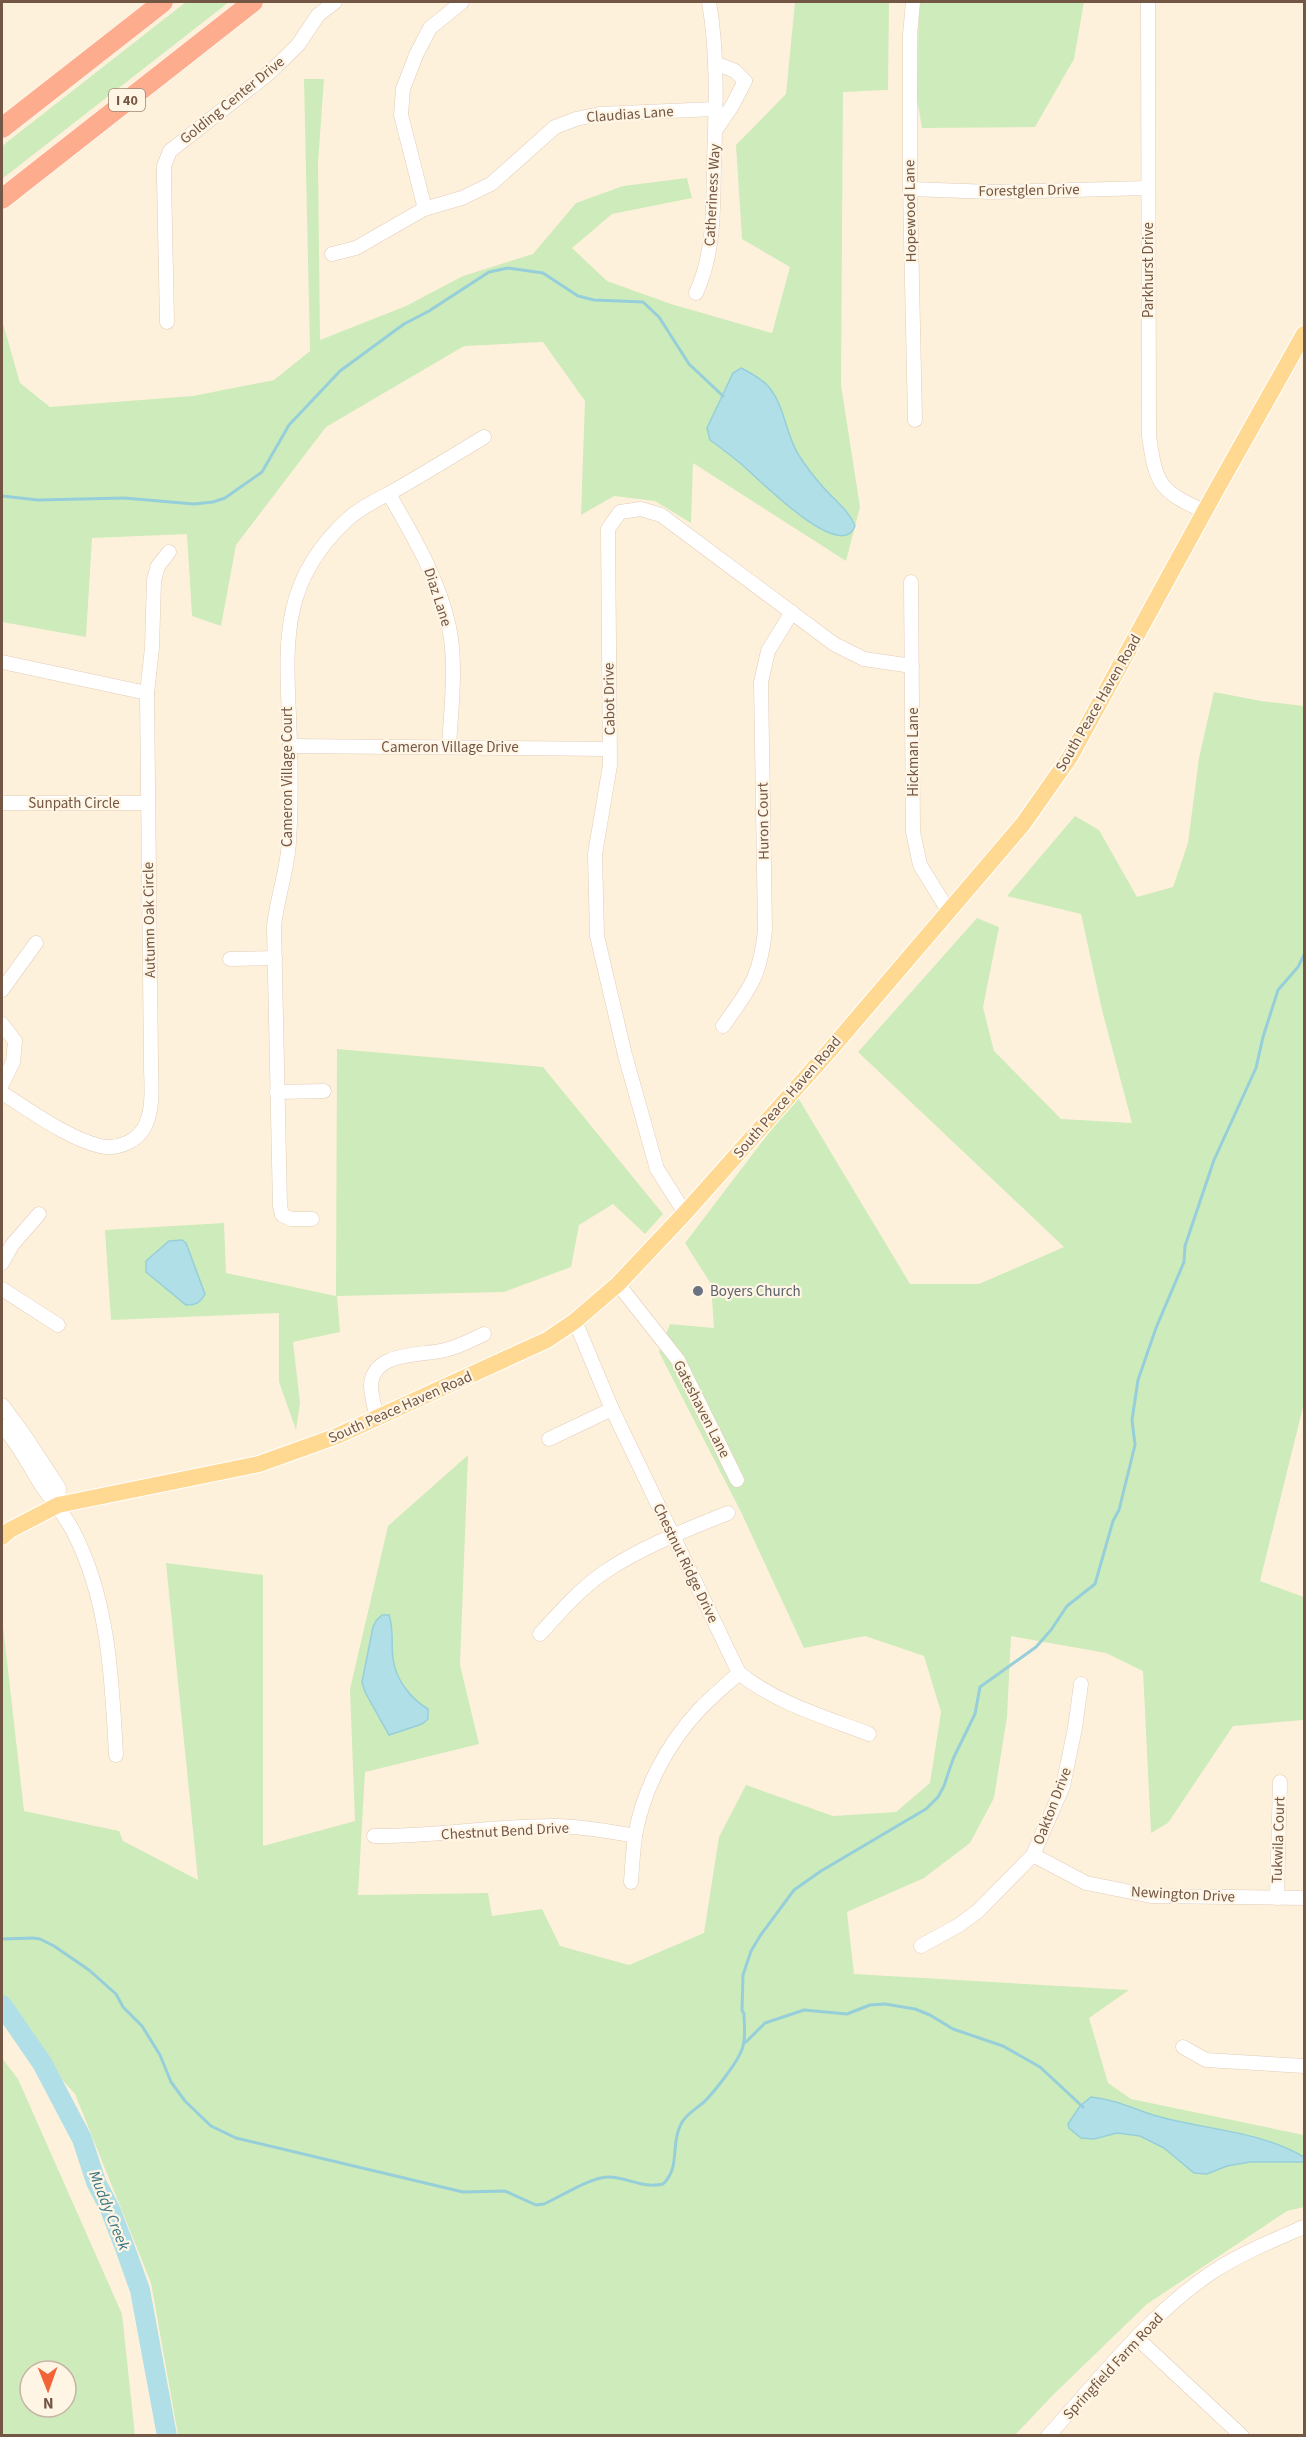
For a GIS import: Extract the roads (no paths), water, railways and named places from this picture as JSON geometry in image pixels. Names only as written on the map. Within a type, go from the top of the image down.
[{"type":"highway","points":[[2,128],[163,2]]},
{"type":"highway","name":"I 40","points":[[2,199],[254,2]]},
{"type":"main road","name":"South Peace Haven Road","points":[[2,1537],[10,1530],[58,1505],[259,1464],[337,1436],[537,1344],[575,1321],[618,1284],[685,1213],[949,912],[1023,824],[1070,757],[1204,511],[1305,334]]},
{"type":"street","name":"Golding Center Drive","points":[[166,322],[164,166],[170,151],[268,74],[298,45],[318,15],[335,2]]},
{"type":"street","points":[[424,209],[401,115],[403,89],[430,28],[462,2]]},
{"type":"street","name":"Catheriness Way","points":[[696,293],[705,274],[711,242],[715,63],[714,29],[709,2]]},
{"type":"street","name":"Hopewood Lane","points":[[913,2],[910,35],[909,189],[915,420]]},
{"type":"street","name":"Parkhurst Drive","points":[[1148,2],[1149,436],[1154,472],[1168,493],[1204,511]]},
{"type":"street","name":"Catheriness Way","points":[[715,63],[735,71],[745,81],[715,131]]},
{"type":"street","name":"Claudias Lane","points":[[332,254],[356,248],[424,209],[462,198],[491,184],[555,128],[576,119],[599,114],[715,110]]},
{"type":"street","name":"Forestglen Drive","points":[[909,189],[992,192],[1148,188]]},
{"type":"street","name":"Cameron Village Court","points":[[312,1219],[291,1219],[282,1215],[280,1206],[276,907],[289,843],[290,746],[286,655],[294,600],[307,570],[326,541],[363,507],[484,438]]},
{"type":"street","name":"Diaz Lane","points":[[389,494],[427,562],[450,628],[452,657],[449,747]]},
{"type":"street","name":"Cabot Drive","points":[[685,1213],[657,1169],[625,1055],[597,936],[595,854],[610,765],[608,529],[620,512],[641,509],[661,515],[848,653],[880,663],[912,666]]},
{"type":"street","name":"Autumn Oak Circle","points":[[2,1093],[68,1132],[99,1146],[112,1147],[133,1140],[146,1124],[151,1099],[152,1064],[147,693],[152,648],[154,580],[158,566],[169,552]]},
{"type":"street","name":"Hickman Lane","points":[[911,582],[913,832],[920,866],[949,912]]},
{"type":"street","name":"Huron Court","points":[[723,1026],[754,981],[762,958],[765,930],[761,682],[768,651],[792,612]]},
{"type":"street","points":[[2,662],[147,693]]},
{"type":"street","name":"Cameron Village Drive","points":[[290,746],[609,748]]},
{"type":"street","name":"Sunpath Circle","points":[[2,802],[147,803]]},
{"type":"street","points":[[2,990],[36,943]]},
{"type":"street","points":[[230,959],[275,958]]},
{"type":"street","points":[[2,1024],[15,1041],[13,1062],[2,1084]]},
{"type":"street","points":[[278,1092],[324,1091]]},
{"type":"street","points":[[2,1263],[12,1245],[39,1214]]},
{"type":"street","name":"Gateshaven Lane","points":[[618,1284],[678,1359],[737,1480]]},
{"type":"street","points":[[2,1288],[58,1325]]},
{"type":"street","name":"Chestnut Ridge Drive","points":[[575,1321],[612,1408],[739,1673],[778,1698],[869,1734]]},
{"type":"street","points":[[377,1418],[371,1386],[374,1374],[383,1364],[395,1358],[447,1350],[484,1334]]},
{"type":"street","points":[[2,1405],[59,1488],[58,1505]]},
{"type":"street","points":[[549,1439],[612,1408]]},
{"type":"street","points":[[2,1426],[46,1494],[58,1505],[84,1556],[105,1627],[111,1667],[116,1755]]},
{"type":"street","points":[[540,1634],[583,1590],[603,1574],[630,1557],[673,1536],[728,1513]]},
{"type":"street","points":[[631,1882],[635,1836],[643,1807],[675,1739],[700,1708],[739,1673]]},
{"type":"street","name":"Oakton Drive","points":[[921,1946],[960,1925],[978,1911],[1033,1855],[1063,1786],[1072,1747],[1081,1684]]},
{"type":"street","name":"Tukwila Court","points":[[1276,1898],[1280,1782]]},
{"type":"street","name":"Chestnut Bend Drive","points":[[374,1836],[407,1836],[555,1826],[599,1829],[635,1836]]},
{"type":"street","name":"Newington Drive","points":[[1033,1855],[1086,1883],[1151,1896],[1305,1898]]},
{"type":"street","points":[[1183,2047],[1206,2060],[1305,2066]]},
{"type":"street","name":"Springfield Farm Road","points":[[1048,2436],[1137,2338],[1168,2308],[1214,2271],[1305,2227]]},
{"type":"street","points":[[1137,2338],[1242,2436]]},
{"type":"water","points":[[741,368],[762,381],[774,394],[798,454],[816,479],[852,520],[855,526],[847,535],[833,534],[816,526],[710,440],[707,428],[733,373]]},
{"type":"water","points":[[182,1240],[186,1243],[205,1294],[192,1305],[186,1305],[146,1272],[146,1261],[169,1241]]},
{"type":"water","points":[[382,1615],[389,1615],[391,1621],[393,1659],[397,1674],[415,1700],[428,1709],[428,1719],[422,1724],[389,1735],[365,1692],[362,1682],[373,1627]]},
{"type":"water","points":[[1091,2097],[1172,2120],[1268,2141],[1304,2157],[1304,2162],[1250,2162],[1227,2166],[1207,2174],[1194,2173],[1164,2148],[1140,2136],[1117,2133],[1094,2139],[1081,2138],[1069,2128],[1068,2124],[1080,2106]]},
{"type":"waterway","points":[[2,496],[38,500],[124,498],[194,504],[225,498],[262,472],[289,425],[340,371],[404,324],[429,311],[489,272],[508,268],[543,273],[578,296],[594,300],[643,302],[659,317],[689,364],[723,396]]},
{"type":"waterway","points":[[2,1939],[40,1939],[89,1970],[116,1994],[123,2007],[142,2026],[160,2055],[171,2082],[185,2101],[211,2126],[236,2138],[463,2192],[505,2191],[536,2205],[544,2204],[601,2178],[615,2178],[649,2185],[663,2184],[672,2170],[676,2139],[683,2120],[714,2091],[741,2052],[745,2034],[742,2010],[743,1975],[751,1951],[760,1936],[794,1890],[821,1871],[926,1809],[938,1797],[975,1714],[980,1687],[1036,1647],[1067,1606],[1095,1584],[1113,1521],[1119,1510],[1135,1445],[1132,1420],[1138,1380],[1156,1328],[1184,1262],[1185,1246],[1214,1160],[1256,1068],[1278,990],[1298,967],[1304,955]]},
{"type":"waterway","points":[[746,2042],[765,2023],[804,2010],[847,2014],[870,2005],[885,2004],[915,2009],[953,2029],[1003,2046],[1040,2067],[1083,2107]]},
{"type":"waterway","name":"Muddy Creek","points":[[2,2005],[42,2063],[82,2139],[96,2182],[110,2209],[125,2248],[140,2290],[167,2436]]},
{"type":"place","name":"Boyers Church","points":[[698,1291]]}]
